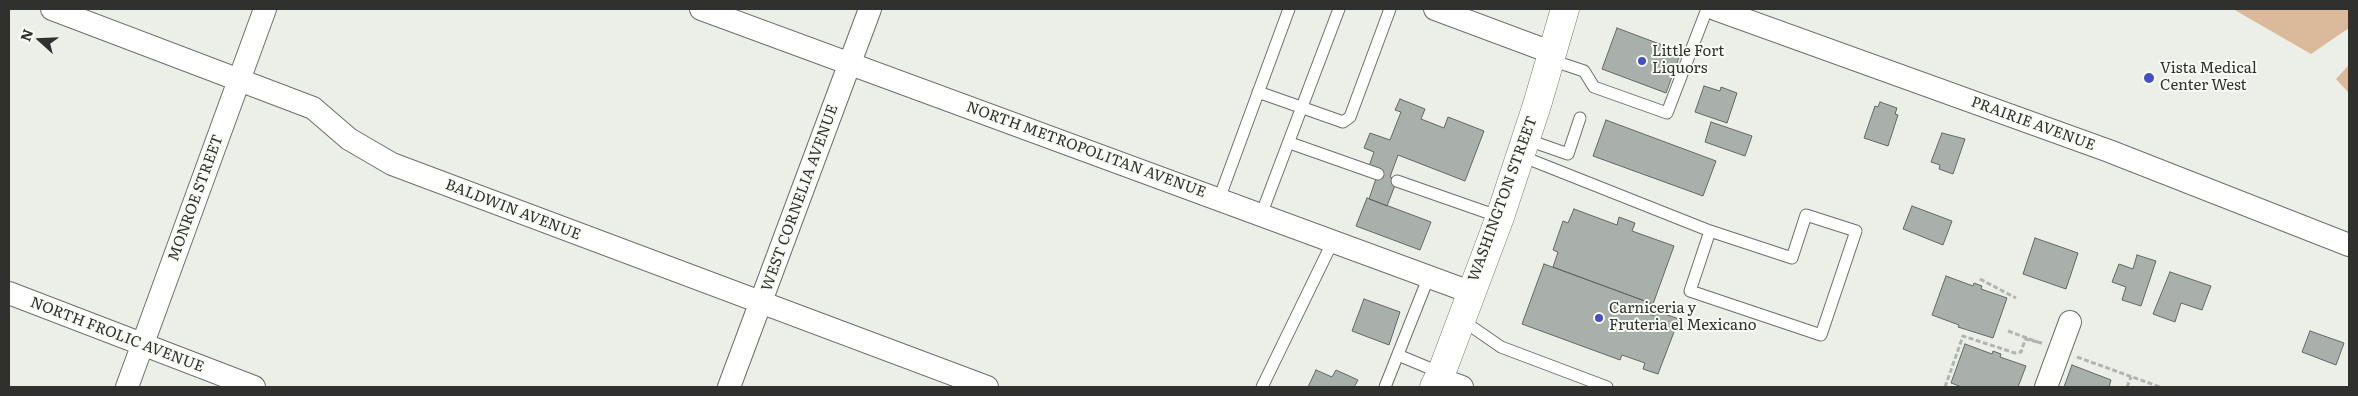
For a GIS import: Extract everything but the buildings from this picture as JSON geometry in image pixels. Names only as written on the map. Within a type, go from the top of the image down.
[{"type":"main road","name":"WASHINGTON STREET","points":[[1443,381],[1470,292],[1500,217],[1552,56],[1562,10]]},
{"type":"street","name":"BALDWIN AVENUE","points":[[52,9],[240,78],[313,108],[349,139],[392,164],[988,387]]},
{"type":"street","name":"MONROE STREET","points":[[127,387],[266,9]]},
{"type":"street","name":"NORTH METROPOLITAN AVENUE","points":[[701,9],[1470,292]]},
{"type":"street","name":"WEST CORNELIA AVENUE","points":[[729,387],[870,9]]},
{"type":"street","points":[[1435,9],[1475,17],[1552,56]]},
{"type":"street","name":"PRAIRIE AVENUE","points":[[1715,9],[2109,151],[2349,245]]},
{"type":"street","name":"NORTH FROLIC AVENUE","points":[[9,293],[254,387]]},
{"type":"street","points":[[2046,387],[2070,322]]},
{"type":"lane","points":[[1219,199],[1289,9]]},
{"type":"lane","points":[[1262,215],[1339,9]]},
{"type":"lane","points":[[1258,92],[1343,122],[1350,116],[1390,9]]},
{"type":"lane","points":[[1552,56],[1584,71],[1594,87],[1667,113],[1707,9]]},
{"type":"lane","points":[[1522,147],[1568,154],[1580,118]]},
{"type":"lane","points":[[1290,143],[1378,174]]},
{"type":"lane","points":[[1522,147],[1710,231],[1792,258],[1806,215],[1856,231],[1821,334],[1690,291],[1710,231]]},
{"type":"lane","points":[[1396,181],[1500,217]]},
{"type":"lane","points":[[1262,387],[1333,241]]},
{"type":"lane","points":[[1385,387],[1429,276]]},
{"type":"lane","points":[[1461,319],[1501,347],[1607,387]]},
{"type":"lane","points":[[1398,355],[1443,381]]},
{"type":"path","points":[[1980,279],[2016,298]]},
{"type":"path","points":[[1945,387],[1963,336],[2015,353],[2021,352],[2026,337],[2034,340],[2042,343],[2050,346],[2042,343],[2033,340],[2025,337],[2008,331]]},
{"type":"path","points":[[2076,356],[2160,387]]},
{"type":"path","points":[[2127,387],[2131,377]]},
{"type":"shaded area","points":[[2233,9],[2349,9],[2349,28],[2311,54]]},
{"type":"shaded area","points":[[2349,65],[2349,93],[2336,79]]},
{"type":"place","name":"Little Fort Liquors","points":[[1642,61]]},
{"type":"place","name":"Vista Medical Center West","points":[[2149,78]]},
{"type":"place","name":"Carniceria y Fruteria el Mexicano","points":[[1599,318]]}]
